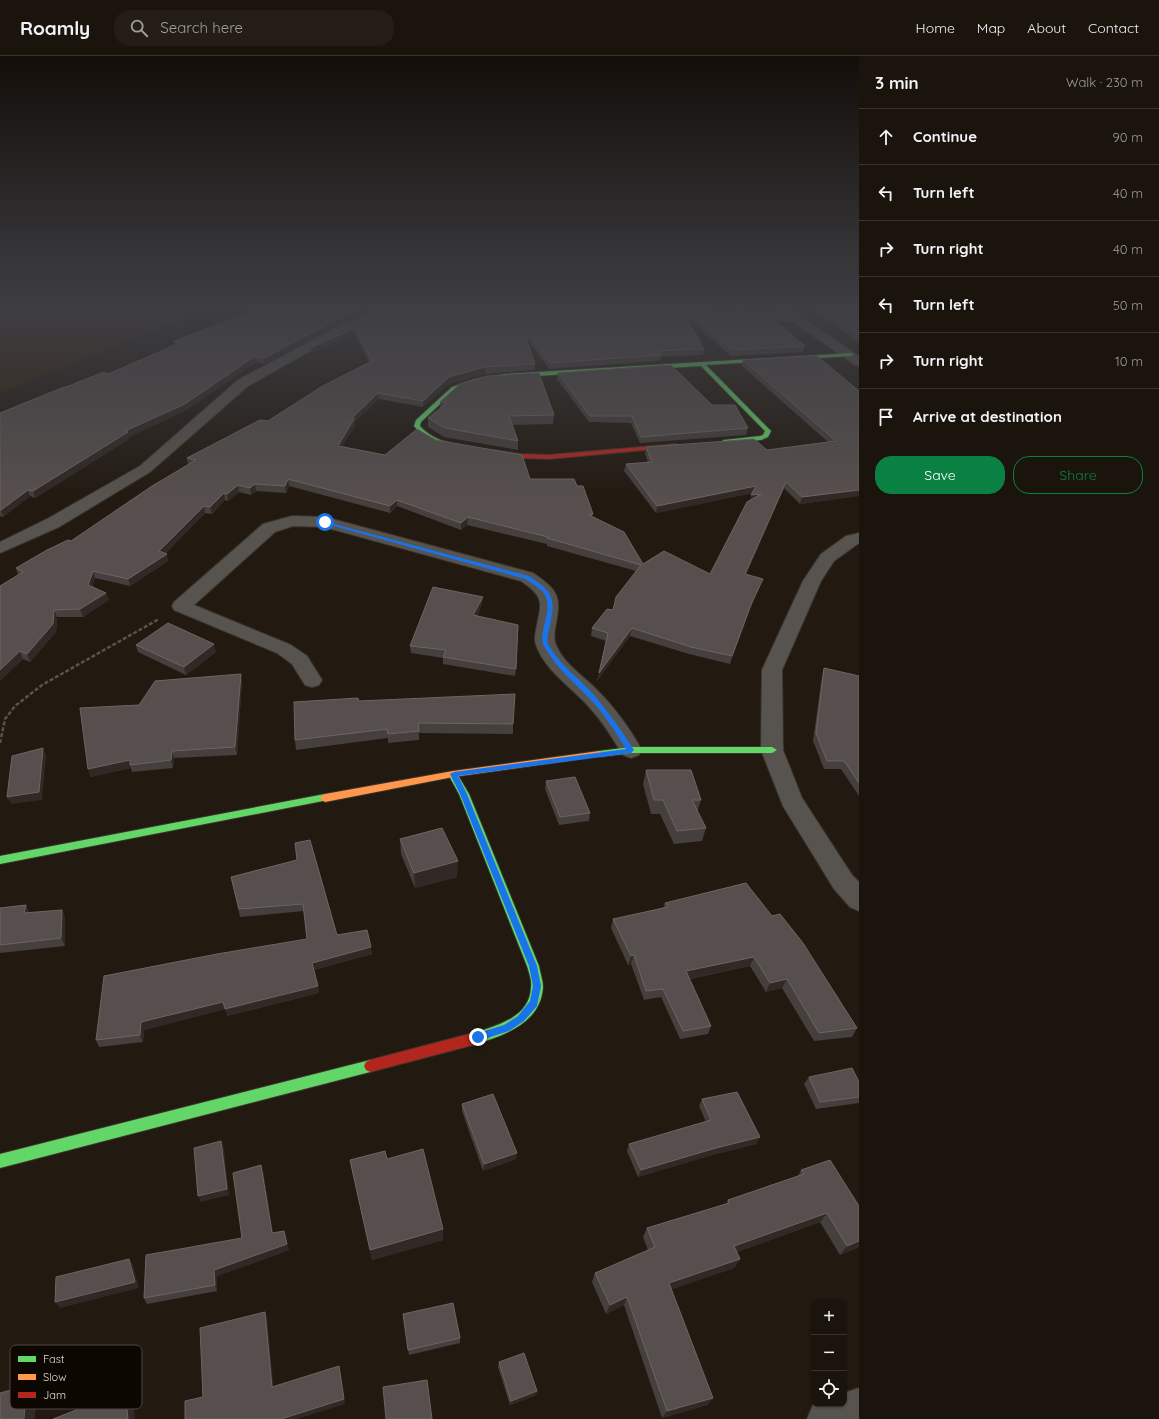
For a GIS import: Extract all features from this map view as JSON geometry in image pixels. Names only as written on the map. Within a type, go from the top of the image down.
[{"type":"street","points":[[0,548],[53,523],[145,469],[243,383],[266,371]]},
{"type":"street","points":[[456,445],[431,439],[421,432],[417,426],[418,420],[454,388],[464,384],[505,376],[586,371]]},
{"type":"street","points":[[709,371],[768,430],[766,436],[761,438],[712,443]]},
{"type":"street","points":[[485,450],[521,456],[548,457],[689,445]]},
{"type":"street","points":[[312,680],[300,660],[284,649],[181,606],[269,528],[292,521],[325,522],[527,577],[540,585],[548,593],[550,601],[549,617],[545,631],[545,644],[560,666],[592,696],[631,750]]},
{"type":"street","points":[[859,538],[852,540],[827,558],[823,564],[812,581],[772,670],[772,750],[791,800],[843,882],[859,900]]},
{"type":"street","points":[[0,860],[454,774],[631,750],[772,750]]},
{"type":"street","points":[[0,1161],[478,1037],[506,1028],[521,1019],[534,1003],[537,986],[533,966],[464,794],[454,774]]},
{"type":"street","points":[[827,1419],[859,1408]]},
{"type":"path","points":[[0,743],[5,719],[15,706],[42,685],[181,606]]},
{"type":"shaded area","points":[[0,371],[55,371],[0,393]]},
{"type":"building","points":[[116,371],[234,371],[185,404],[125,431],[128,432],[33,491],[28,490],[0,510],[0,427],[3,426],[0,424],[0,413],[104,372],[108,374]]},
{"type":"building","points":[[353,371],[472,371],[449,377],[423,401],[378,393],[353,417],[354,419],[338,446],[385,455],[417,429],[436,440],[522,455],[530,479],[574,479],[577,486],[583,486],[593,514],[589,515],[624,532],[643,564],[664,551],[710,574],[747,502],[761,494],[751,495],[756,486],[657,506],[626,464],[652,462],[646,447],[754,439],[767,450],[836,441],[755,371],[835,371],[859,391],[859,490],[802,497],[786,482],[745,574],[763,579],[752,602],[732,656],[691,647],[632,628],[599,673],[608,633],[592,628],[607,609],[613,610],[616,597],[641,565],[547,538],[548,537],[468,517],[461,523],[397,500],[390,506],[288,479],[285,486],[255,484],[250,488],[238,485],[227,494],[224,493],[210,507],[204,506],[159,551],[167,554],[128,579],[93,571],[88,585],[106,593],[80,609],[54,610],[53,624],[27,654],[20,651],[0,670],[0,586],[23,572],[16,568],[47,550],[68,540],[71,541],[152,486],[196,460],[187,458],[260,420],[268,421],[321,387]]},
{"type":"building","points":[[592,371],[677,371],[712,405],[735,405],[748,428],[641,437],[632,416],[590,416],[558,373]]},
{"type":"building","points":[[539,373],[554,415],[509,416],[518,441],[445,428],[428,418],[447,403],[440,402],[460,384],[487,376]]},
{"type":"building","points":[[433,587],[483,597],[473,615],[518,625],[516,669],[443,657],[446,650],[410,646]]},
{"type":"building","points":[[168,623],[214,644],[184,667],[136,645]]},
{"type":"building","points":[[824,668],[859,676],[859,783],[844,761],[827,761],[816,733]]},
{"type":"building","points":[[241,674],[235,747],[172,751],[171,760],[130,765],[130,760],[88,769],[80,708],[139,705],[155,681]]},
{"type":"building","points":[[515,694],[513,724],[418,723],[419,731],[388,734],[387,729],[295,740],[294,702],[358,698],[359,701]]},
{"type":"building","points":[[43,748],[39,792],[7,797],[12,756]]},
{"type":"building","points":[[646,770],[691,770],[701,800],[692,800],[706,828],[677,831],[663,800],[654,800]]},
{"type":"building","points":[[575,777],[590,813],[560,817],[546,781]]},
{"type":"building","points":[[442,828],[458,861],[414,873],[400,839]]},
{"type":"building","points":[[310,840],[337,935],[367,930],[371,947],[312,963],[318,986],[225,1009],[223,1002],[141,1022],[140,1035],[96,1040],[104,976],[217,954],[307,939],[303,904],[239,909],[231,877],[297,860],[295,843]]},
{"type":"building","points":[[746,883],[772,916],[780,914],[803,943],[857,1028],[819,1033],[787,979],[770,983],[754,957],[686,971],[711,1026],[683,1031],[663,989],[646,991],[634,955],[631,956],[613,919],[668,907],[665,903]]},
{"type":"building","points":[[26,905],[24,913],[62,910],[61,938],[0,945],[0,908]]},
{"type":"building","points":[[852,1068],[859,1082],[859,1097],[820,1102],[809,1077]]},
{"type":"building","points":[[737,1092],[760,1137],[641,1170],[629,1144],[711,1120],[702,1099]]},
{"type":"building","points":[[493,1094],[517,1153],[484,1164],[462,1104]]},
{"type":"building","points":[[221,1141],[227,1189],[198,1196],[194,1148]]},
{"type":"building","points":[[423,1149],[443,1229],[370,1250],[350,1160],[385,1151],[387,1159]]},
{"type":"building","points":[[830,1160],[859,1206],[859,1241],[847,1246],[827,1213],[734,1246],[740,1259],[669,1283],[713,1398],[667,1411],[627,1297],[610,1305],[595,1273],[655,1247],[647,1228],[729,1203],[728,1200],[804,1174],[801,1170]]},
{"type":"building","points":[[261,1165],[272,1233],[284,1231],[287,1244],[214,1270],[215,1285],[144,1298],[146,1255],[242,1238],[233,1173]]},
{"type":"building","points":[[129,1259],[135,1282],[55,1302],[56,1277]]},
{"type":"building","points":[[453,1303],[460,1338],[408,1350],[403,1314]]},
{"type":"building","points":[[265,1312],[272,1387],[339,1366],[344,1399],[281,1419],[185,1419],[185,1401],[203,1397],[200,1328]]},
{"type":"building","points":[[524,1353],[537,1391],[511,1401],[499,1362]]},
{"type":"building","points":[[427,1380],[432,1419],[386,1419],[383,1387]]},
{"type":"building","points":[[10,1390],[10,1409],[25,1409],[24,1419],[0,1419],[0,1393]]},
{"type":"building","points":[[79,1409],[127,1409],[128,1419],[53,1419]]},
{"type":"traffic: fast","points":[[447,444],[434,440],[423,433],[417,426],[418,421],[454,388],[475,381],[505,376],[594,371]]},
{"type":"traffic: fast","points":[[708,371],[768,431],[766,436],[761,438],[724,442]]},
{"type":"traffic: fast","points":[[599,754],[631,750],[772,750]]},
{"type":"traffic: fast","points":[[453,774],[464,794],[533,966],[537,985],[535,999],[530,1009],[523,1017],[505,1028],[473,1039]]},
{"type":"traffic: fast","points":[[0,860],[325,798]]},
{"type":"traffic: fast","points":[[0,1161],[370,1066]]},
{"type":"traffic: slow","points":[[325,798],[453,774],[599,754]]},
{"type":"traffic: jam","points":[[493,452],[521,456],[548,457],[676,446]]},
{"type":"traffic: jam","points":[[370,1066],[473,1039]]},
{"type":"route","points":[[325,522],[527,577],[540,585],[548,593],[550,601],[549,617],[545,631],[545,644],[560,666],[592,696],[631,750],[454,774],[464,794],[533,966],[537,986],[534,1003],[521,1019],[506,1028],[478,1037]]}]
